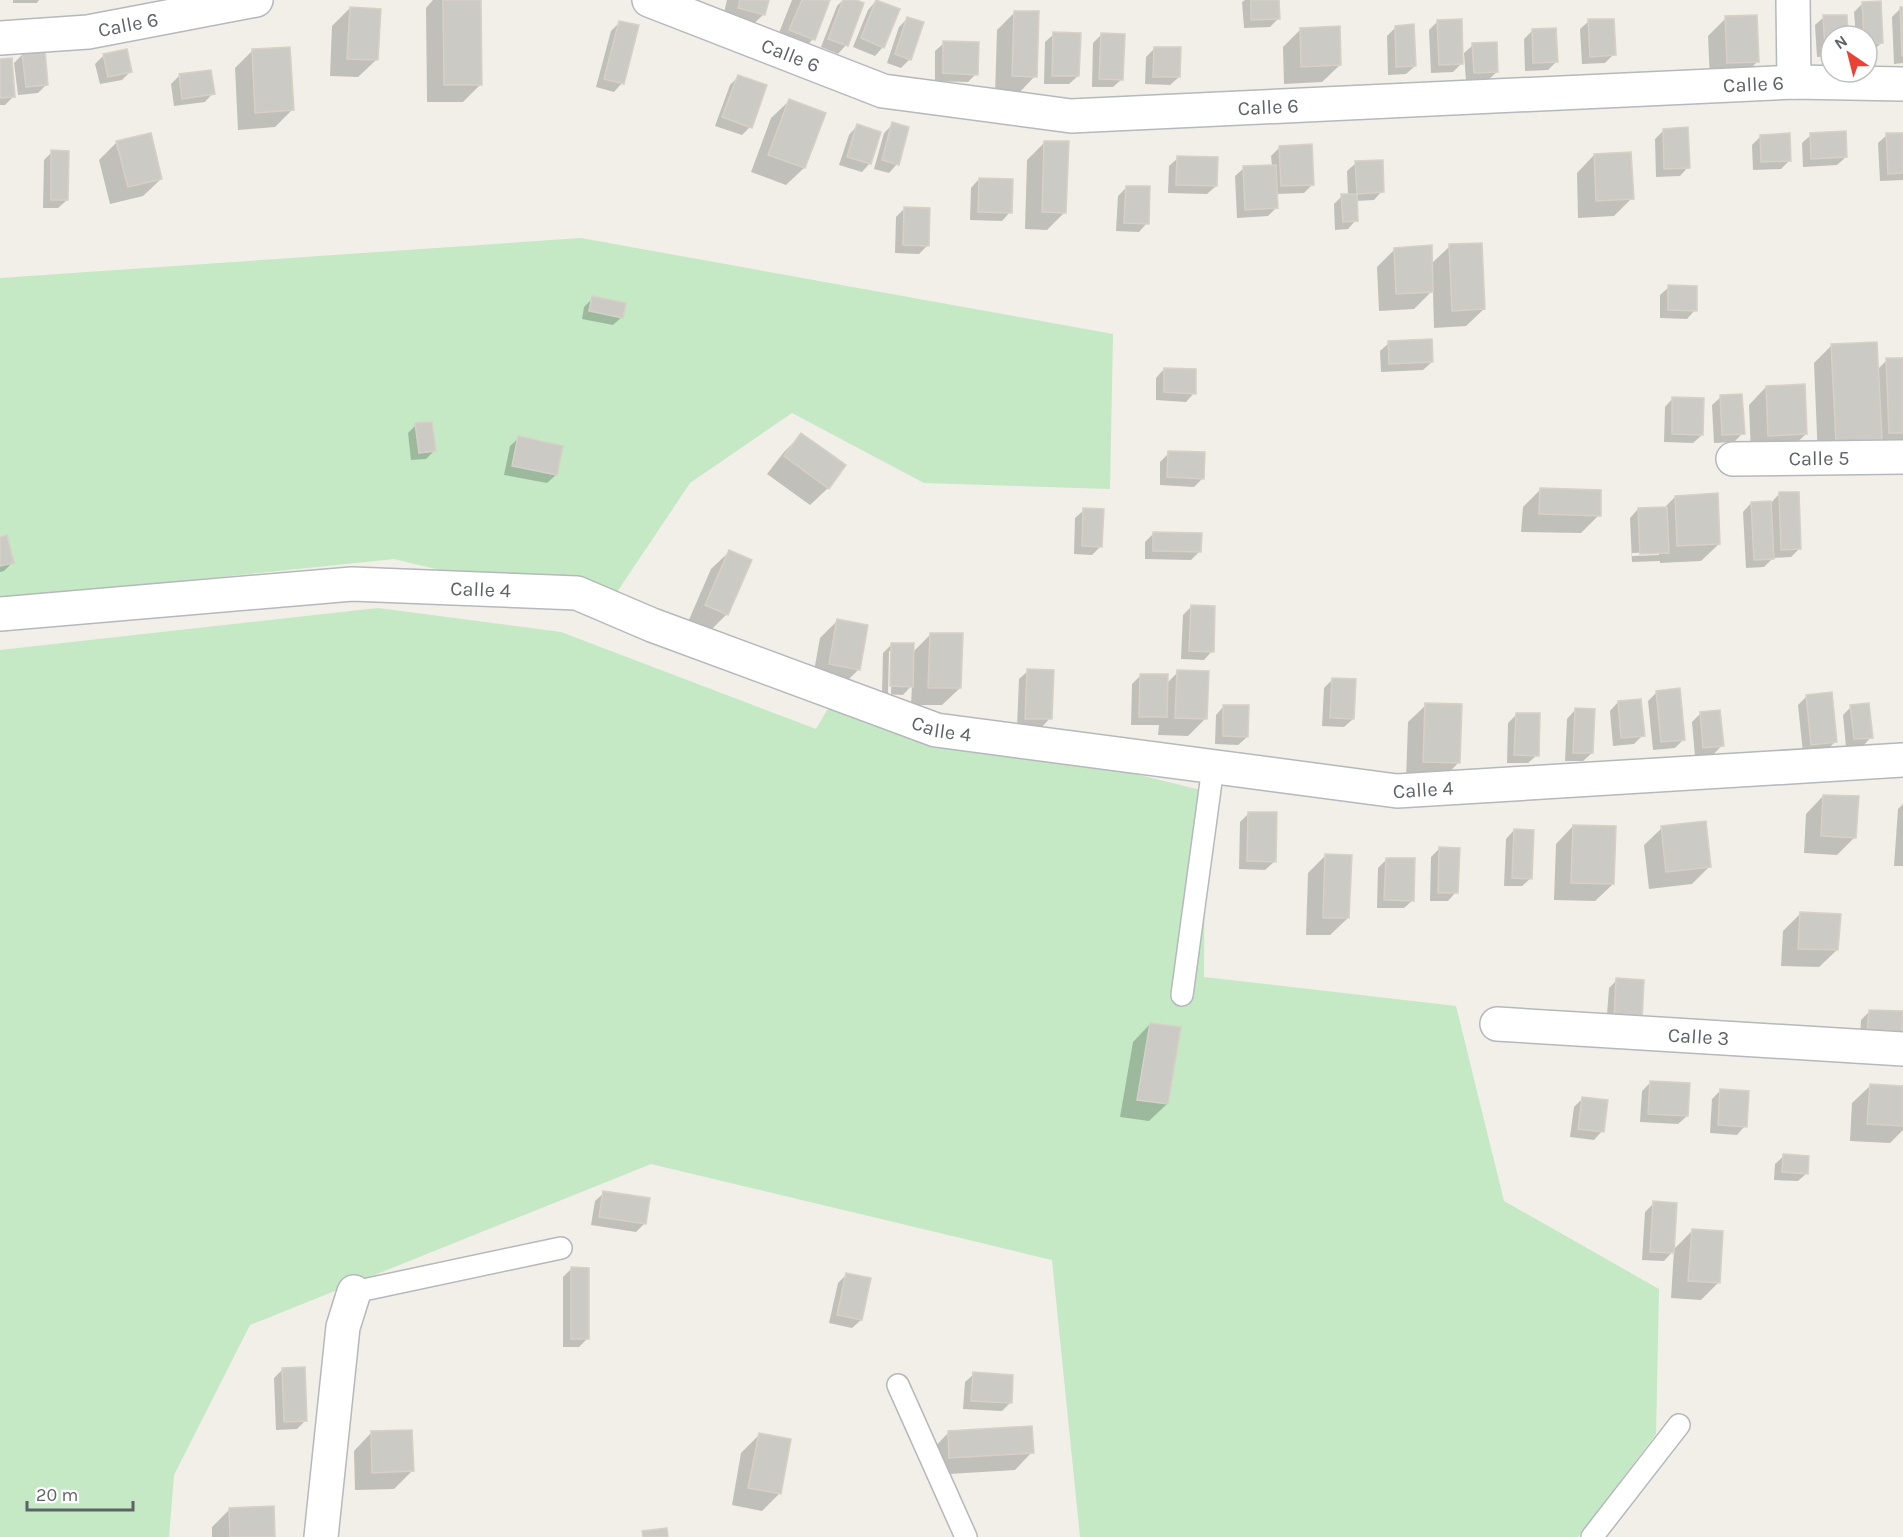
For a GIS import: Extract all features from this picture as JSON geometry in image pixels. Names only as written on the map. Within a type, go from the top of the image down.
[{"type":"street","name":"Calle 6","points":[[0,38],[88,32],[256,0]]},
{"type":"street","name":"Calle 6","points":[[649,0],[883,91],[1071,116],[1794,82],[1903,84]]},
{"type":"street","points":[[1793,0],[1794,82]]},
{"type":"street","name":"Calle 5","points":[[1733,459],[1903,457]]},
{"type":"street","name":"Calle 4","points":[[0,614],[352,584],[577,593],[652,625],[936,730],[1397,791],[1903,760]]},
{"type":"street","name":"Calle 3","points":[[1497,1024],[1903,1049]]},
{"type":"street","points":[[321,1537],[344,1327],[354,1292]]},
{"type":"lane","points":[[1182,995],[1213,766]]},
{"type":"lane","points":[[354,1292],[561,1248]]},
{"type":"lane","points":[[898,1385],[966,1537]]},
{"type":"lane","points":[[1592,1537],[1679,1425]]},
{"type":"green space","points":[[581,238],[1113,334],[1110,489],[924,483],[792,413],[690,483],[605,610],[394,559],[0,600],[0,278]]},
{"type":"green space","points":[[378,608],[561,632],[816,729],[833,700],[1205,791],[1204,977],[1456,1006],[1504,1201],[1659,1289],[1656,1434],[1578,1537],[1080,1537],[1052,1260],[651,1164],[250,1325],[174,1475],[169,1537],[0,1537],[0,650]]},
{"type":"building","points":[[443,0],[481,0],[482,85],[444,85]]},
{"type":"building","points":[[740,0],[769,0],[765,15],[738,8]]},
{"type":"building","points":[[802,0],[830,0],[815,40],[789,30]]},
{"type":"building","points":[[843,0],[856,0],[864,3],[848,46],[828,39]]},
{"type":"building","points":[[876,0],[900,9],[884,48],[861,38]]},
{"type":"building","points":[[1251,0],[1279,0],[1280,19],[1251,20]]},
{"type":"building","points":[[1881,1],[1883,43],[1879,43],[1879,24],[1863,24],[1862,2]]},
{"type":"building","points":[[350,7],[381,9],[378,60],[347,59]]},
{"type":"building","points":[[1900,7],[1903,7],[1903,56],[1902,56]]},
{"type":"building","points":[[1014,11],[1039,11],[1037,77],[1012,76]]},
{"type":"building","points":[[1757,15],[1759,62],[1727,63],[1725,16]]},
{"type":"building","points":[[1823,15],[1847,15],[1847,24],[1824,24]]},
{"type":"building","points":[[907,17],[924,22],[911,60],[895,54]]},
{"type":"building","points":[[1462,19],[1463,64],[1439,65],[1437,20]]},
{"type":"building","points":[[1588,19],[1614,19],[1616,55],[1590,57]]},
{"type":"building","points":[[619,21],[639,25],[624,84],[604,79]]},
{"type":"building","points":[[1414,24],[1416,66],[1396,67],[1395,26]]},
{"type":"building","points":[[1340,26],[1341,65],[1301,67],[1300,28]]},
{"type":"building","points":[[1556,28],[1558,62],[1533,63],[1532,29]]},
{"type":"building","points":[[1053,32],[1081,33],[1079,76],[1052,76]]},
{"type":"building","points":[[1101,33],[1125,34],[1123,80],[1099,79]]},
{"type":"building","points":[[943,41],[979,42],[978,75],[943,73]]},
{"type":"building","points":[[1497,42],[1498,72],[1474,73],[1472,43]]},
{"type":"building","points":[[290,47],[294,110],[255,113],[252,49]]},
{"type":"building","points":[[1154,47],[1181,47],[1180,77],[1153,77]]},
{"type":"building","points":[[127,49],[132,72],[108,77],[103,54]]},
{"type":"building","points":[[45,50],[48,85],[26,87],[22,53]]},
{"type":"building","points":[[12,58],[15,97],[0,98],[0,59]]},
{"type":"building","points":[[211,70],[215,94],[182,99],[179,74]]},
{"type":"building","points":[[738,75],[767,85],[752,128],[722,117]]},
{"type":"building","points":[[789,99],[826,113],[805,168],[768,155]]},
{"type":"building","points":[[892,122],[909,127],[899,165],[882,160]]},
{"type":"building","points":[[857,124],[881,132],[871,164],[847,157]]},
{"type":"building","points":[[1688,127],[1690,168],[1664,169],[1663,129]]},
{"type":"building","points":[[1846,131],[1847,157],[1811,159],[1810,133]]},
{"type":"building","points":[[151,133],[162,179],[128,187],[116,141]]},
{"type":"building","points":[[1790,133],[1791,161],[1761,162],[1760,135]]},
{"type":"building","points":[[1886,133],[1903,133],[1903,173],[1888,174]]},
{"type":"building","points":[[1044,141],[1069,141],[1066,213],[1042,212]]},
{"type":"building","points":[[1312,144],[1314,185],[1281,186],[1279,146]]},
{"type":"building","points":[[51,150],[69,151],[68,200],[51,200]]},
{"type":"building","points":[[1631,152],[1634,199],[1596,201],[1594,154]]},
{"type":"building","points":[[1177,156],[1218,157],[1217,186],[1176,185]]},
{"type":"building","points":[[1383,160],[1384,192],[1357,194],[1355,161]]},
{"type":"building","points":[[1276,165],[1278,208],[1245,210],[1243,166]]},
{"type":"building","points":[[979,178],[1013,179],[1012,213],[978,212]]},
{"type":"building","points":[[1126,186],[1150,186],[1149,224],[1124,223]]},
{"type":"building","points":[[1341,194],[1357,194],[1358,221],[1343,222]]},
{"type":"building","points":[[904,207],[930,208],[929,246],[903,245]]},
{"type":"building","points":[[1482,243],[1485,309],[1452,311],[1449,244]]},
{"type":"building","points":[[1432,245],[1433,292],[1396,294],[1394,248]]},
{"type":"building","points":[[1668,285],[1697,286],[1697,311],[1668,310]]},
{"type":"building","points":[[592,296],[626,303],[623,318],[589,311]]},
{"type":"building","points":[[1432,339],[1433,362],[1389,364],[1388,341]]},
{"type":"building","points":[[1877,342],[1882,439],[1836,442],[1831,344]]},
{"type":"building","points":[[1886,358],[1903,358],[1903,433],[1889,433]]},
{"type":"building","points":[[1164,368],[1196,369],[1196,394],[1164,392]]},
{"type":"building","points":[[1805,384],[1807,434],[1768,436],[1766,386]]},
{"type":"building","points":[[1742,394],[1745,434],[1722,435],[1720,395]]},
{"type":"building","points":[[1672,397],[1704,398],[1703,435],[1672,434]]},
{"type":"building","points":[[432,422],[436,451],[419,453],[415,423]]},
{"type":"building","points":[[801,433],[846,465],[829,489],[784,456]]},
{"type":"building","points":[[518,436],[563,446],[557,475],[512,466]]},
{"type":"building","points":[[1168,451],[1205,452],[1204,479],[1167,477]]},
{"type":"building","points":[[1540,488],[1601,490],[1601,516],[1539,514]]},
{"type":"building","points":[[1779,492],[1799,492],[1801,549],[1781,550]]},
{"type":"building","points":[[1718,493],[1720,544],[1677,546],[1675,496]]},
{"type":"building","points":[[1771,501],[1774,559],[1754,560],[1751,502]]},
{"type":"building","points":[[1667,507],[1669,553],[1640,554],[1638,508]]},
{"type":"building","points":[[1083,508],[1104,509],[1102,547],[1082,546]]},
{"type":"building","points":[[1153,532],[1202,533],[1201,552],[1153,551]]},
{"type":"building","points":[[7,535],[14,563],[0,566],[0,537]]},
{"type":"building","points":[[729,550],[752,560],[728,615],[705,605]]},
{"type":"building","points":[[1191,605],[1215,606],[1214,652],[1189,651]]},
{"type":"building","points":[[837,619],[868,625],[860,670],[829,664]]},
{"type":"building","points":[[930,633],[963,633],[961,688],[928,688]]},
{"type":"building","points":[[891,643],[914,643],[913,687],[890,686]]},
{"type":"building","points":[[1027,669],[1054,670],[1052,719],[1025,719]]},
{"type":"building","points":[[1177,670],[1209,671],[1207,719],[1175,718]]},
{"type":"building","points":[[1140,674],[1168,674],[1167,717],[1139,717]]},
{"type":"building","points":[[1332,678],[1356,679],[1354,719],[1330,718]]},
{"type":"building","points":[[1680,688],[1685,740],[1661,742],[1656,691]]},
{"type":"building","points":[[1832,692],[1837,742],[1811,745],[1806,695]]},
{"type":"building","points":[[1641,699],[1645,736],[1621,738],[1618,701]]},
{"type":"building","points":[[1425,703],[1462,704],[1460,763],[1423,762]]},
{"type":"building","points":[[1869,703],[1873,738],[1854,739],[1850,705]]},
{"type":"building","points":[[1223,705],[1249,705],[1248,737],[1223,736]]},
{"type":"building","points":[[1575,708],[1595,709],[1593,753],[1573,753]]},
{"type":"building","points":[[1720,710],[1724,746],[1703,748],[1700,712]]},
{"type":"building","points":[[1516,713],[1540,713],[1539,756],[1514,755]]},
{"type":"building","points":[[1823,795],[1859,796],[1856,838],[1821,836]]},
{"type":"building","points":[[1248,812],[1277,812],[1276,862],[1247,861]]},
{"type":"building","points":[[1706,821],[1711,867],[1666,872],[1661,826]]},
{"type":"building","points":[[1573,825],[1616,826],[1614,884],[1571,883]]},
{"type":"building","points":[[1514,829],[1534,830],[1532,879],[1512,878]]},
{"type":"building","points":[[1439,847],[1460,848],[1458,893],[1438,893]]},
{"type":"building","points":[[1325,854],[1352,855],[1349,918],[1323,918]]},
{"type":"building","points":[[1386,858],[1415,858],[1414,901],[1384,900]]},
{"type":"building","points":[[1800,912],[1841,914],[1838,950],[1798,949]]},
{"type":"building","points":[[1616,978],[1644,980],[1642,1021],[1614,1019]]},
{"type":"building","points":[[1869,1010],[1903,1011],[1902,1035],[1867,1034]]},
{"type":"building","points":[[1150,1023],[1181,1027],[1168,1104],[1137,1100]]},
{"type":"building","points":[[1650,1081],[1690,1083],[1688,1116],[1648,1114]]},
{"type":"building","points":[[1870,1084],[1903,1086],[1903,1126],[1867,1124]]},
{"type":"building","points":[[1720,1089],[1749,1091],[1747,1127],[1718,1125]]},
{"type":"building","points":[[1582,1097],[1608,1100],[1604,1132],[1578,1129]]},
{"type":"building","points":[[1783,1154],[1809,1156],[1808,1174],[1782,1172]]},
{"type":"building","points":[[603,1191],[650,1198],[646,1224],[599,1217]]},
{"type":"building","points":[[1653,1201],[1677,1203],[1674,1253],[1650,1252]]},
{"type":"building","points":[[1692,1229],[1723,1231],[1720,1283],[1688,1281]]},
{"type":"building","points":[[571,1267],[589,1268],[589,1339],[571,1339]]},
{"type":"building","points":[[846,1273],[871,1278],[862,1320],[837,1315]]},
{"type":"building","points":[[305,1367],[307,1421],[284,1422],[282,1368]]},
{"type":"building","points":[[973,1372],[1013,1375],[1012,1403],[971,1401]]},
{"type":"building","points":[[1032,1426],[1034,1453],[949,1458],[948,1431]]},
{"type":"building","points":[[412,1430],[414,1471],[372,1473],[371,1431]]},
{"type":"building","points":[[759,1433],[791,1439],[781,1494],[748,1488]]},
{"type":"building","points":[[274,1506],[275,1537],[230,1537],[229,1508]]},
{"type":"building","points":[[667,1528],[668,1537],[643,1537],[642,1531]]}]
